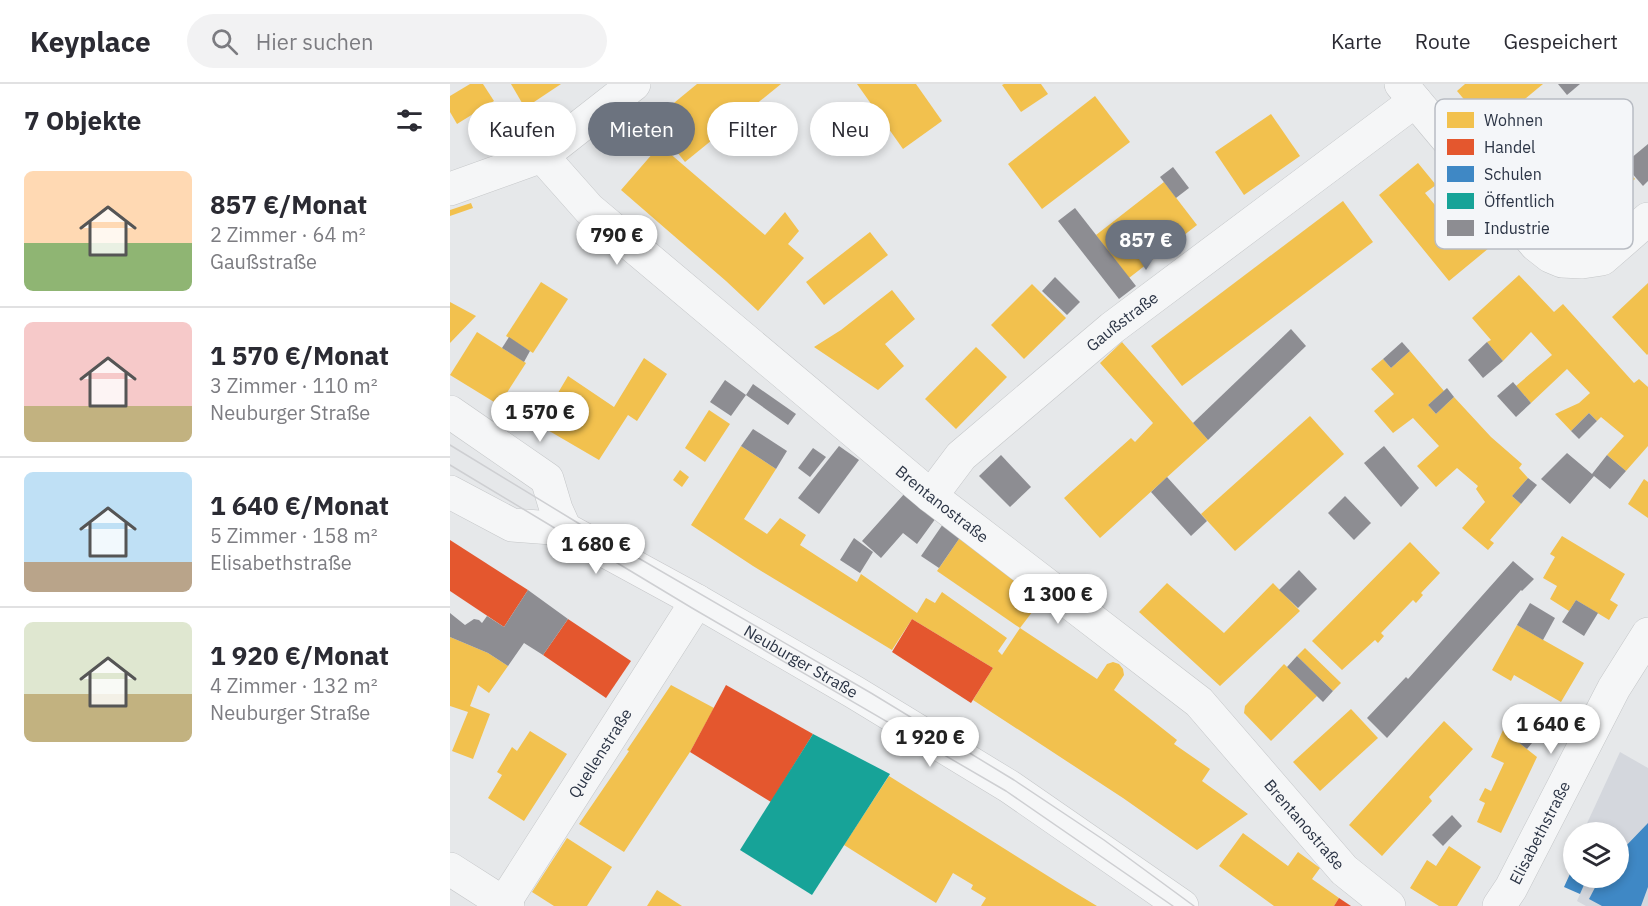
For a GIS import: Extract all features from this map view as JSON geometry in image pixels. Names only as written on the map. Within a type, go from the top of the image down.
[{"type":"street","points":[[576,129],[634,84]]},
{"type":"street","points":[[1408,93],[1435,125]]},
{"type":"street","name":"Gaußstraße","points":[[931,496],[961,456],[1112,328],[1408,93]]},
{"type":"street","points":[[450,189],[542,156]]},
{"type":"street","name":"Brentanostraße","points":[[542,156],[589,209],[931,496],[1199,702],[1344,870],[1389,906]]},
{"type":"street","points":[[1633,232],[1648,219]]},
{"type":"street","points":[[1541,249],[1562,261],[1582,262],[1602,258],[1613,249]]},
{"type":"street","points":[[450,412],[547,479],[556,509],[565,528]]},
{"type":"street","name":"Neuburger Straße","points":[[450,492],[512,525],[565,528],[697,601],[854,692],[1010,787],[1182,906]]},
{"type":"street","name":"Quellenstraße","points":[[450,869],[506,904],[697,601]]},
{"type":"street","name":"Elisabethstraße","points":[[1499,906],[1511,888],[1614,688],[1648,634]]},
{"type":"shaded area","points":[[1620,752],[1648,768],[1648,906],[1586,906],[1577,901],[1583,888],[1629,888],[1629,822],[1588,822]]},
{"type":"building: Wohnen","points":[[470,84],[483,84],[494,101],[468,102],[468,117],[457,124],[450,112],[450,96]]},
{"type":"building: Wohnen","points":[[511,84],[561,84],[534,102],[522,102]]},
{"type":"building: Wohnen","points":[[697,84],[781,84],[759,102],[707,102],[707,144],[695,154],[695,102],[675,102]]},
{"type":"building: Wohnen","points":[[857,84],[916,84],[942,121],[903,149],[890,131],[890,102],[870,102]]},
{"type":"building: Wohnen","points":[[1041,84],[1048,94],[1021,112],[1002,85]]},
{"type":"building: Wohnen","points":[[1465,84],[1543,84],[1525,99],[1464,99],[1457,91]]},
{"type":"building: Wohnen","points":[[1095,96],[1130,142],[1042,209],[1008,164]]},
{"type":"building: Wohnen","points":[[1271,114],[1300,156],[1244,195],[1215,152]]},
{"type":"building: Wohnen","points":[[650,156],[673,156],[765,235],[785,212],[799,231],[788,244],[804,258],[758,311],[621,190]]},
{"type":"building: Wohnen","points":[[680,156],[692,156],[685,162]]},
{"type":"building: Wohnen","points":[[1418,163],[1435,184],[1425,193],[1435,205],[1435,249],[1488,249],[1449,281],[1379,195]]},
{"type":"building: Wohnen","points":[[1164,182],[1197,225],[1129,278],[1096,235]]},
{"type":"building: Wohnen","points":[[1343,201],[1373,242],[1182,386],[1151,346]]},
{"type":"building: Wohnen","points":[[471,203],[473,208],[450,216],[450,210]]},
{"type":"building: Wohnen","points":[[870,232],[888,255],[824,305],[806,282]]},
{"type":"building: Wohnen","points":[[1519,275],[1554,312],[1563,304],[1634,383],[1639,379],[1648,387],[1648,446],[1626,471],[1607,455],[1624,436],[1601,417],[1597,421],[1589,413],[1571,431],[1555,414],[1579,403],[1590,393],[1567,369],[1531,403],[1516,386],[1552,355],[1531,332],[1503,361],[1487,342],[1491,340],[1472,318]]},
{"type":"building: Wohnen","points":[[541,282],[568,299],[533,353],[506,336]]},
{"type":"building: Wohnen","points":[[1648,283],[1648,354],[1647,355],[1612,317]]},
{"type":"building: Wohnen","points":[[1032,284],[1066,318],[1024,359],[991,325]]},
{"type":"building: Wohnen","points":[[892,290],[915,319],[885,344],[904,366],[878,390],[814,347],[841,330]]},
{"type":"building: Wohnen","points":[[450,302],[476,316],[450,343]]},
{"type":"building: Wohnen","points":[[477,332],[526,363],[499,405],[450,375]]},
{"type":"building: Wohnen","points":[[1122,342],[1208,440],[1100,538],[1064,498],[1131,438],[1135,442],[1153,423],[1100,363]]},
{"type":"building: Wohnen","points":[[976,347],[1007,377],[956,429],[925,399]]},
{"type":"building: Wohnen","points":[[1410,351],[1444,391],[1428,405],[1436,414],[1454,397],[1491,437],[1522,464],[1519,468],[1528,478],[1512,496],[1521,504],[1490,540],[1494,543],[1488,550],[1462,528],[1485,502],[1476,489],[1478,486],[1457,468],[1436,487],[1417,466],[1439,446],[1413,418],[1393,433],[1374,411],[1394,394],[1371,369],[1383,359],[1391,368]]},
{"type":"building: Wohnen","points":[[644,358],[667,374],[637,421],[628,415],[599,460],[539,425],[568,376],[614,407]]},
{"type":"building: Wohnen","points":[[709,410],[730,424],[705,462],[685,448]]},
{"type":"building: Wohnen","points":[[1310,416],[1344,454],[1235,551],[1201,514]]},
{"type":"building: Wohnen","points":[[741,446],[776,469],[744,519],[767,534],[780,518],[806,535],[800,545],[857,582],[861,574],[917,613],[926,598],[935,603],[942,592],[1007,638],[998,651],[1002,655],[1020,628],[1097,679],[1107,664],[1113,662],[1119,664],[1124,675],[1114,690],[1177,740],[1174,744],[1210,769],[1202,781],[1248,814],[1197,850],[1123,798],[973,700],[993,668],[912,619],[892,650],[753,566],[691,525]]},
{"type":"building: Wohnen","points":[[680,470],[689,477],[682,487],[673,480]]},
{"type":"building: Wohnen","points":[[1644,479],[1648,482],[1648,518],[1628,504]]},
{"type":"building: Wohnen","points":[[961,536],[1045,595],[1020,628],[937,571]]},
{"type":"building: Wohnen","points":[[1562,536],[1625,574],[1610,600],[1618,605],[1609,620],[1576,600],[1569,611],[1550,599],[1557,586],[1543,578],[1555,557],[1550,554]]},
{"type":"building: Wohnen","points":[[1410,542],[1440,573],[1421,593],[1423,595],[1416,603],[1413,600],[1381,633],[1384,636],[1378,643],[1375,640],[1342,670],[1312,641]]},
{"type":"building: Wohnen","points":[[1167,583],[1224,633],[1273,583],[1300,611],[1220,686],[1139,612]]},
{"type":"building: Wohnen","points":[[1517,625],[1584,663],[1561,702],[1514,675],[1511,681],[1492,670]]},
{"type":"building: Wohnen","points":[[450,637],[488,653],[508,666],[489,693],[478,685],[470,706],[490,714],[473,759],[452,751],[468,712],[450,706]]},
{"type":"building: Wohnen","points":[[1305,648],[1341,683],[1333,691],[1297,656]]},
{"type":"building: Wohnen","points":[[1284,664],[1317,696],[1271,741],[1244,713],[1245,706]]},
{"type":"building: Wohnen","points":[[671,685],[714,708],[690,752],[624,852],[579,824]]},
{"type":"building: Wohnen","points":[[1351,709],[1378,738],[1320,791],[1293,762]]},
{"type":"building: Wohnen","points":[[1444,721],[1473,749],[1429,797],[1432,801],[1382,856],[1349,825]]},
{"type":"building: Wohnen","points":[[1503,730],[1537,757],[1501,833],[1477,822],[1485,803],[1479,800],[1485,788],[1491,791],[1504,763],[1491,757]]},
{"type":"building: Wohnen","points":[[530,731],[567,754],[524,821],[488,798],[502,775],[497,772],[512,747],[517,751]]},
{"type":"building: Wohnen","points":[[889,776],[1097,906],[981,906],[986,898],[971,889],[973,885],[953,873],[936,903],[844,845]]},
{"type":"building: Wohnen","points":[[1243,833],[1288,866],[1298,852],[1320,868],[1312,879],[1339,898],[1334,906],[1274,906],[1219,866]]},
{"type":"building: Wohnen","points":[[567,838],[612,867],[587,906],[554,906],[532,892]]},
{"type":"building: Wohnen","points":[[1449,846],[1481,867],[1457,906],[1439,906],[1410,888],[1427,860],[1436,866]]},
{"type":"building: Wohnen","points":[[657,890],[682,906],[647,906]]},
{"type":"building: Handel","points":[[450,540],[528,590],[504,627],[450,591]]},
{"type":"building: Handel","points":[[568,619],[631,661],[606,698],[543,655]]},
{"type":"building: Handel","points":[[912,619],[993,668],[971,703],[892,652]]},
{"type":"building: Handel","points":[[726,685],[813,734],[771,802],[690,752]]},
{"type":"building: Handel","points":[[1339,898],[1351,906],[1334,906]]},
{"type":"building: Schulen","points":[[1648,823],[1648,887],[1641,906],[1602,906],[1589,899],[1595,888],[1629,888],[1629,843]]},
{"type":"building: Schulen","points":[[1566,888],[1583,888],[1580,894]]},
{"type":"building: Öffentlich","points":[[813,734],[890,774],[812,895],[740,850]]},
{"type":"building: Industrie","points":[[1558,84],[1580,84],[1567,95]]},
{"type":"building: Industrie","points":[[1648,144],[1648,181],[1643,186],[1633,174],[1633,156]]},
{"type":"building: Industrie","points":[[1173,167],[1189,188],[1176,198],[1160,177]]},
{"type":"building: Industrie","points":[[1075,208],[1136,286],[1119,299],[1058,221]]},
{"type":"building: Industrie","points":[[1055,277],[1080,302],[1067,315],[1042,291]]},
{"type":"building: Industrie","points":[[1291,329],[1306,346],[1208,440],[1193,423]]},
{"type":"building: Industrie","points":[[509,337],[530,351],[524,362],[502,348]]},
{"type":"building: Industrie","points":[[1402,342],[1410,351],[1391,368],[1383,359]]},
{"type":"building: Industrie","points":[[1487,342],[1503,361],[1483,378],[1468,360]]},
{"type":"building: Industrie","points":[[725,380],[746,395],[731,416],[710,402]]},
{"type":"building: Industrie","points":[[1513,382],[1531,403],[1516,417],[1497,396]]},
{"type":"building: Industrie","points":[[753,384],[796,414],[788,425],[746,395]]},
{"type":"building: Industrie","points":[[1447,388],[1454,397],[1436,414],[1428,405]]},
{"type":"building: Industrie","points":[[1589,413],[1597,421],[1579,439],[1571,431]]},
{"type":"building: Industrie","points":[[753,429],[787,451],[776,469],[741,446]]},
{"type":"building: Industrie","points":[[839,446],[859,460],[819,514],[798,498]]},
{"type":"building: Industrie","points":[[1384,446],[1419,488],[1401,507],[1364,463]]},
{"type":"building: Industrie","points":[[813,448],[826,457],[810,477],[798,468]]},
{"type":"building: Industrie","points":[[1567,453],[1592,474],[1607,455],[1626,471],[1610,489],[1594,476],[1570,504],[1541,479]]},
{"type":"building: Industrie","points":[[1001,455],[1031,487],[1010,507],[979,476]]},
{"type":"building: Industrie","points":[[1167,477],[1207,521],[1191,536],[1151,492]]},
{"type":"building: Industrie","points":[[1528,478],[1537,485],[1521,504],[1512,496]]},
{"type":"building: Industrie","points":[[905,493],[936,518],[917,544],[903,533],[881,558],[862,541]]},
{"type":"building: Industrie","points":[[1345,496],[1371,523],[1354,540],[1328,513]]},
{"type":"building: Industrie","points":[[943,524],[961,536],[939,568],[921,556]]},
{"type":"building: Industrie","points":[[854,538],[873,552],[860,573],[840,560]]},
{"type":"building: Industrie","points":[[1513,561],[1534,579],[1521,590],[1387,738],[1367,718],[1406,677],[1408,679]]},
{"type":"building: Industrie","points":[[1299,570],[1317,589],[1298,608],[1279,590]]},
{"type":"building: Industrie","points":[[528,590],[568,619],[543,655],[524,643],[508,666],[488,653],[450,637],[450,613],[465,625],[474,619],[482,623],[487,616],[504,627]]},
{"type":"building: Industrie","points":[[1576,600],[1598,613],[1584,636],[1562,622]]},
{"type":"building: Industrie","points":[[1530,603],[1555,618],[1543,640],[1517,625]]},
{"type":"building: Industrie","points":[[1297,656],[1333,691],[1323,702],[1287,667]]},
{"type":"building: Industrie","points":[[1511,714],[1537,737],[1527,749],[1503,730]]},
{"type":"building: Industrie","points":[[1452,815],[1462,826],[1443,846],[1432,835]]},
{"type":"tram line","points":[[450,445],[1014,780],[1104,840],[1194,906]]},
{"type":"tram line","points":[[450,465],[1006,791],[1173,906]]}]
